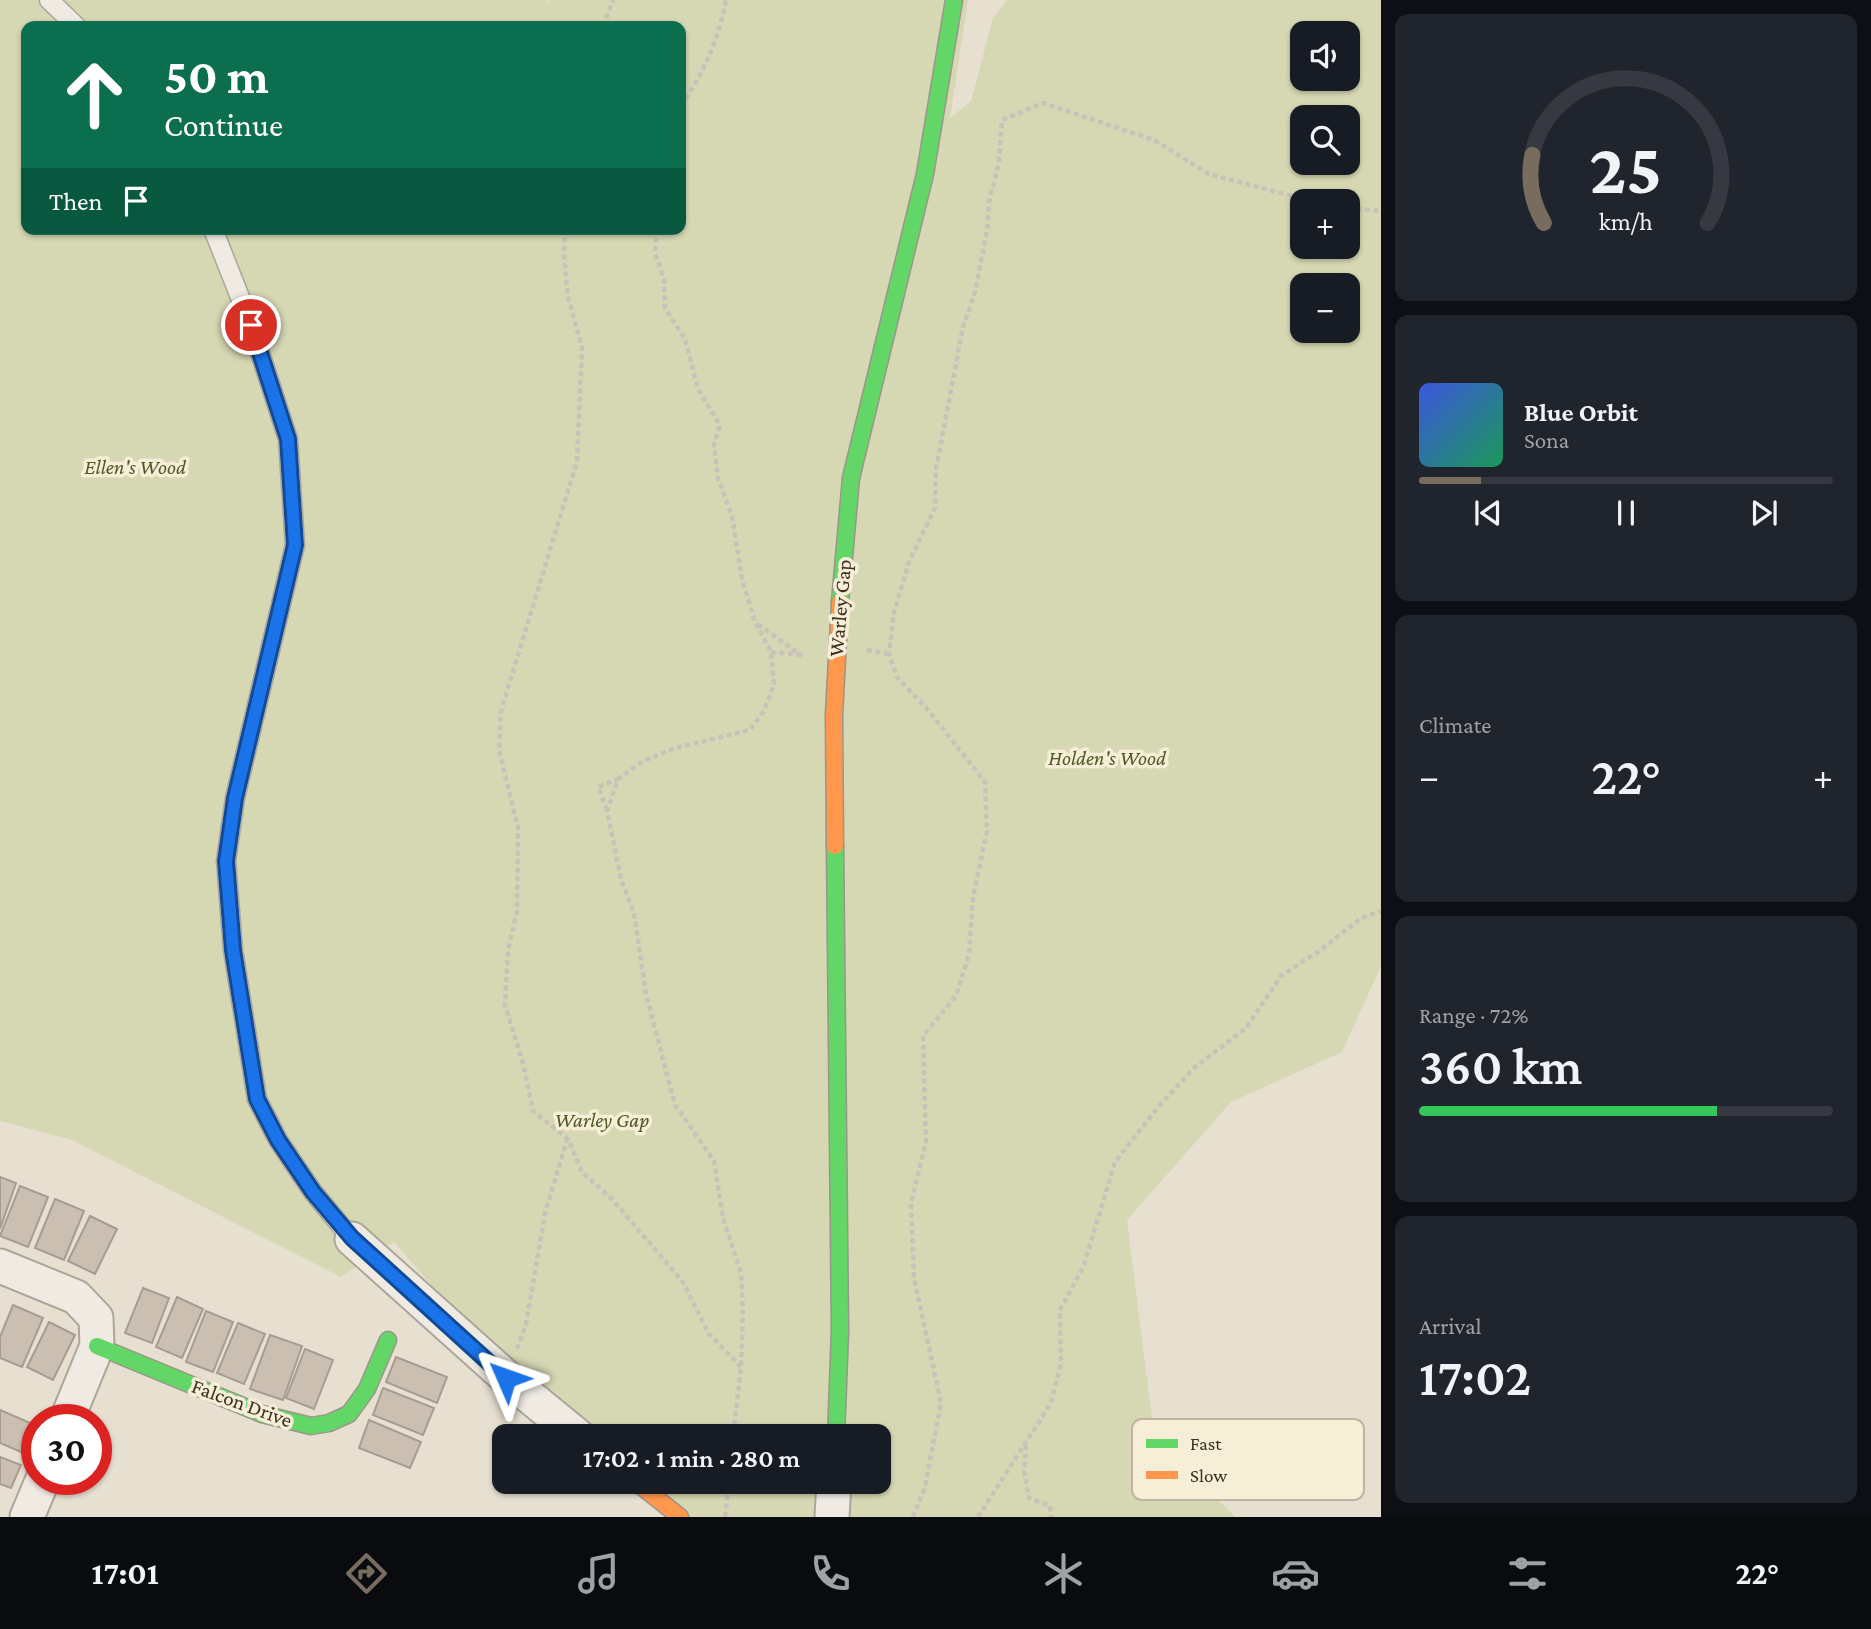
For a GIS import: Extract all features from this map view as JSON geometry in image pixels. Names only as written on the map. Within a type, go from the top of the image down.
[{"type":"street","name":"Warley Gap","points":[[836,1424],[840,1331],[834,715],[836,645],[851,478],[925,174],[954,0]]},
{"type":"street","points":[[352,1238],[506,1378],[563,1424]]},
{"type":"street","points":[[0,1266],[76,1297],[96,1318],[97,1346],[73,1404]]},
{"type":"street","name":"Falcon Drive","points":[[97,1346],[261,1414],[311,1426],[328,1423],[349,1414],[367,1389],[388,1340]]},
{"type":"street","points":[[651,1494],[680,1517]]},
{"type":"street","points":[[832,1517],[833,1494]]},
{"type":"street","points":[[27,1517],[36,1495]]},
{"type":"lane","points":[[49,0],[71,21]]},
{"type":"lane","points":[[215,235],[251,325],[288,439],[295,545],[235,798],[226,861],[233,950],[257,1099],[278,1140],[313,1192],[352,1238]]},
{"type":"path","points":[[605,21],[613,0]]},
{"type":"path","points":[[686,99],[701,77],[716,44],[726,0]]},
{"type":"path","points":[[913,1517],[925,1487],[941,1403],[914,1279],[911,1203],[926,1142],[923,1035],[956,996],[969,954],[973,897],[986,831],[986,794],[985,782],[963,752],[897,677],[889,653],[894,612],[909,562],[935,508],[936,469],[963,327],[975,292],[987,231],[989,202],[999,162],[1002,120],[1043,103],[1154,140],[1209,174],[1290,195]]},
{"type":"path","points":[[1360,209],[1381,211]]},
{"type":"path","points":[[565,235],[568,297],[582,347],[577,461],[501,711],[499,750],[518,828],[517,911],[508,950],[505,1005],[523,1063],[533,1111],[568,1139],[582,1172],[612,1199],[682,1282],[709,1334],[741,1367]]},
{"type":"path","points":[[656,235],[655,253],[664,278],[665,308],[685,339],[698,389],[720,425],[714,445],[718,479],[732,516],[742,579],[755,622],[771,652],[774,684],[764,711],[750,730],[675,748],[643,761],[618,779],[598,787],[607,811],[621,879],[634,913],[646,994],[675,1105],[715,1161],[723,1218],[741,1273],[741,1367],[734,1424]]},
{"type":"path","points":[[755,622],[803,656]]},
{"type":"path","points":[[607,811],[618,779]]},
{"type":"path","points":[[978,1517],[1051,1403],[1061,1363],[1060,1310],[1084,1265],[1115,1162],[1159,1106],[1194,1068],[1245,1028],[1281,976],[1322,949],[1361,918],[1381,911]]},
{"type":"path","points":[[506,1378],[526,1324],[545,1213],[568,1139]]},
{"type":"path","points":[[1027,1441],[1024,1471],[1029,1498],[1050,1506],[1051,1517]]},
{"type":"path","points":[[725,1517],[728,1494]]},
{"type":"green space","points":[[0,0],[547,0],[547,3],[549,0],[968,0],[950,118],[971,101],[993,18],[1007,0],[1381,0],[1381,966],[1342,1052],[1231,1102],[1127,1220],[1152,1419],[1132,1419],[1132,1500],[1218,1500],[1235,1517],[677,1517],[651,1494],[891,1494],[891,1424],[573,1424],[493,1355],[394,1242],[341,1277],[72,1140],[0,1121]]},
{"type":"building","points":[[0,1177],[16,1183],[0,1229]]},
{"type":"building","points":[[20,1186],[48,1197],[28,1247],[0,1236]]},
{"type":"building","points":[[55,1199],[84,1211],[64,1260],[35,1248]]},
{"type":"building","points":[[90,1216],[117,1229],[95,1274],[68,1261]]},
{"type":"building","points":[[143,1288],[169,1298],[152,1343],[125,1333]]},
{"type":"building","points":[[177,1297],[203,1309],[182,1358],[156,1347]]},
{"type":"building","points":[[13,1305],[43,1318],[22,1367],[0,1358],[0,1337]]},
{"type":"building","points":[[206,1311],[233,1322],[213,1372],[186,1362]]},
{"type":"building","points":[[49,1322],[75,1335],[53,1380],[27,1367]]},
{"type":"building","points":[[238,1323],[265,1334],[244,1384],[217,1373]]},
{"type":"building","points":[[270,1335],[302,1346],[283,1400],[250,1389]]},
{"type":"building","points":[[305,1349],[333,1360],[314,1409],[286,1398]]},
{"type":"building","points":[[396,1357],[447,1377],[437,1403],[386,1382]]},
{"type":"building","points":[[383,1388],[434,1408],[423,1435],[373,1415]]},
{"type":"building","points":[[0,1410],[21,1419],[21,1452],[0,1443]]},
{"type":"building","points":[[369,1420],[421,1442],[410,1468],[359,1448]]},
{"type":"building","points":[[0,1457],[21,1465],[11,1488],[0,1484]]},
{"type":"traffic: fast","points":[[840,602],[851,478],[925,174],[954,0]]},
{"type":"traffic: fast","points":[[835,846],[840,1331],[836,1424]]},
{"type":"traffic: fast","points":[[97,1346],[262,1414],[311,1426],[329,1423],[349,1414],[367,1389],[388,1340]]},
{"type":"traffic: slow","points":[[835,846],[834,715],[840,602]]},
{"type":"traffic: slow","points":[[651,1494],[680,1517]]},
{"type":"route","points":[[251,325],[288,439],[295,545],[268,668],[235,798],[226,861],[233,950],[257,1099],[278,1140],[313,1192],[352,1238],[506,1378]]},
{"type":"park label","name":"Ellen's Wood","points":[[135,467]]},
{"type":"park label","name":"Holden's Wood","points":[[1107,758]]}]
